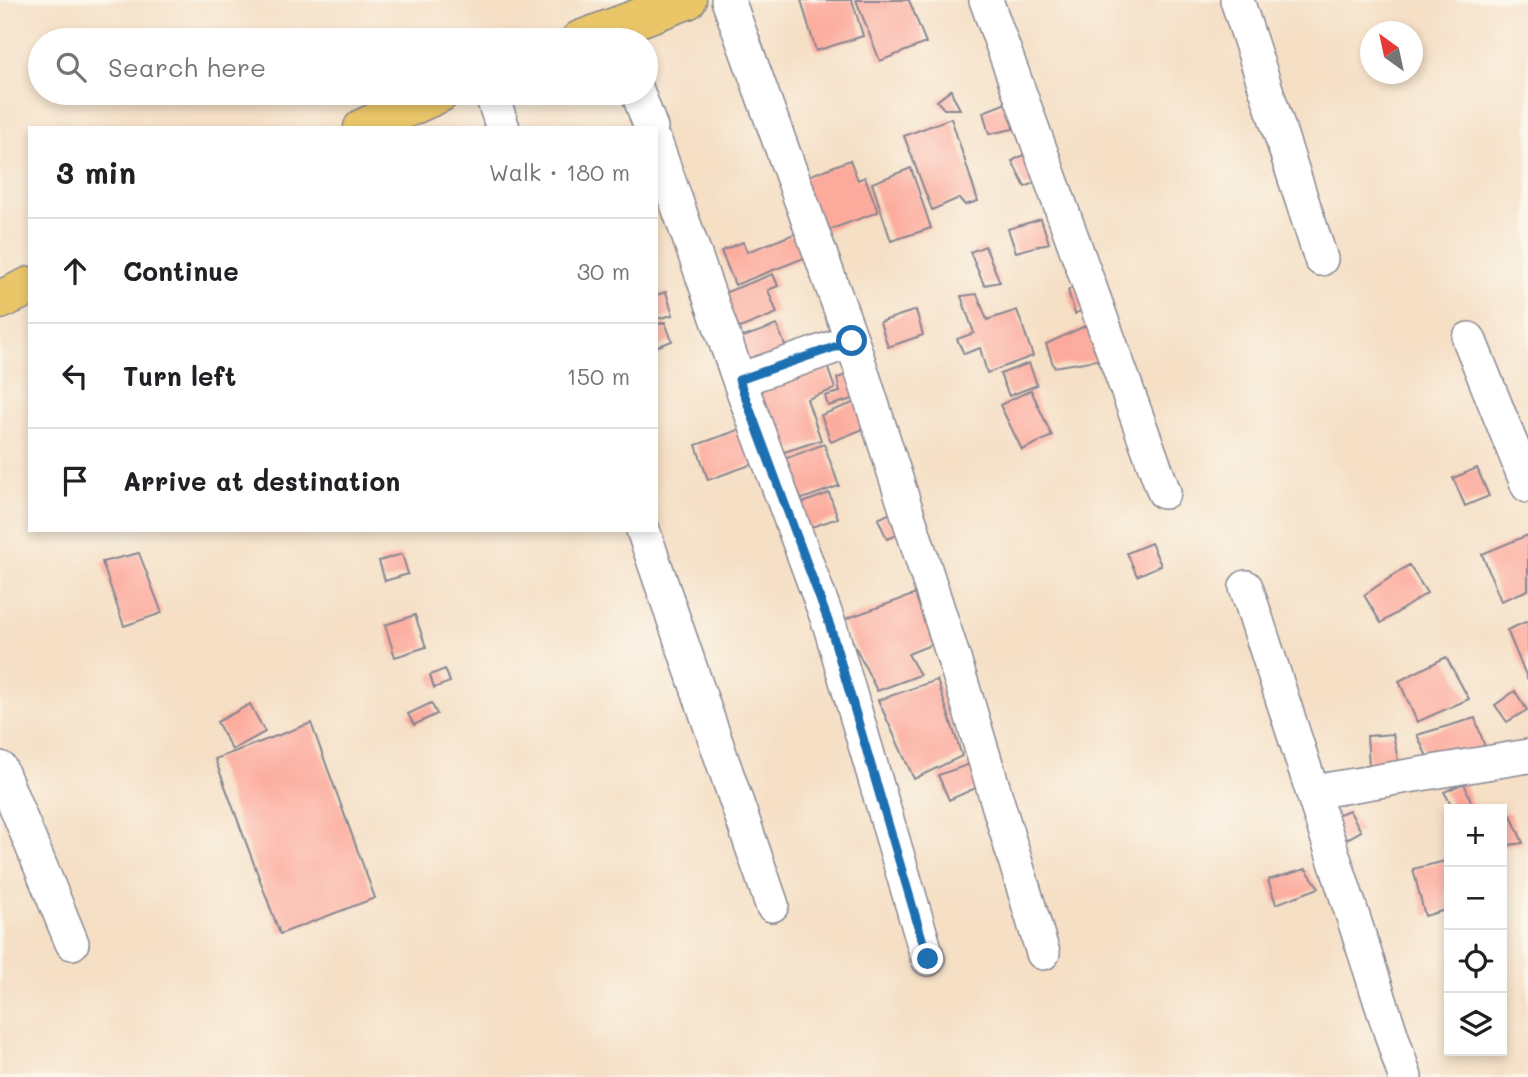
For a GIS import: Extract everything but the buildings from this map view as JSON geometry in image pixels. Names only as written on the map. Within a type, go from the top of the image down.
[{"type":"main road","points":[[630,28],[687,0]]},
{"type":"main road","points":[[367,126],[414,105]]},
{"type":"main road","points":[[0,300],[28,287]]},
{"type":"street","points":[[728,0],[852,341],[962,684],[1043,953]]},
{"type":"street","points":[[986,0],[1164,492]]},
{"type":"street","points":[[1237,0],[1321,259]]},
{"type":"street","points":[[495,105],[502,126]]},
{"type":"street","points":[[642,105],[650,126]]},
{"type":"street","points":[[658,150],[830,626],[928,959]]},
{"type":"street","points":[[1469,340],[1528,486]]},
{"type":"street","points":[[739,380],[852,341]]},
{"type":"street","points":[[644,532],[772,905]]},
{"type":"street","points":[[1246,587],[1405,1077]]},
{"type":"street","points":[[1313,792],[1528,756]]},
{"type":"street","points":[[0,768],[72,943]]},
{"type":"route","points":[[852,341],[739,380],[830,626],[928,959]]}]
